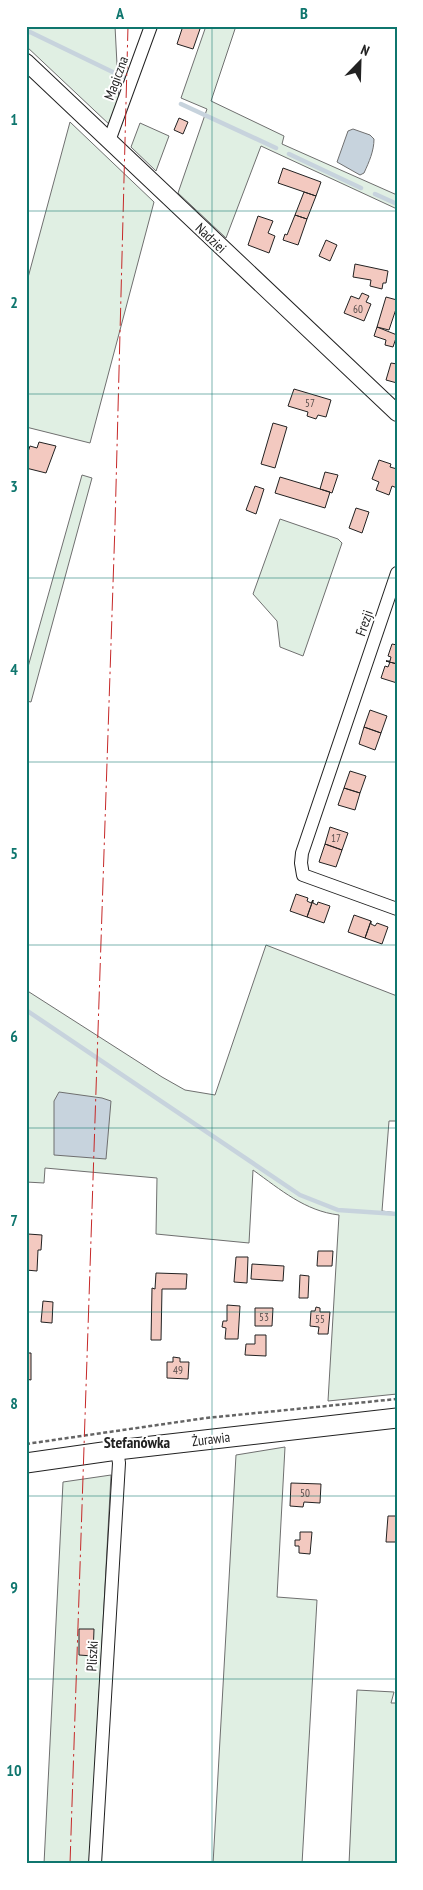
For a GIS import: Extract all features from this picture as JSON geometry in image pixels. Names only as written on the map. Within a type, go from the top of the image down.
[{"type":"main road","name":"Żurawia","points":[[26,1463],[117,1450],[397,1418]]},
{"type":"street","name":"Magiczna","points":[[110,141],[151,26]]},
{"type":"street","name":"Nadziei","points":[[26,62],[397,413]]},
{"type":"street","name":"Frezji","points":[[397,573],[302,853],[301,868],[303,875],[397,909]]},
{"type":"street","name":"Pliszki","points":[[95,1864],[118,1472],[117,1450]]},
{"type":"path","points":[[26,1444],[206,1418],[397,1399]]},
{"type":"green space","points":[[26,26],[42,28],[43,26],[115,26],[119,103],[111,126],[26,46]]},
{"type":"green space","points":[[206,26],[236,26],[211,101],[284,136],[282,144],[397,195],[397,209],[261,146],[226,238],[178,193],[207,109],[181,98]]},
{"type":"green space","points":[[70,122],[154,202],[90,443],[26,427],[26,285]]},
{"type":"green space","points":[[140,123],[169,136],[156,171],[131,147]]},
{"type":"green space","points":[[82,475],[92,478],[31,702],[26,701],[26,674]]},
{"type":"green space","points":[[280,519],[338,539],[342,543],[303,656],[280,647],[277,621],[253,594]]},
{"type":"green space","points":[[266,945],[397,996],[397,1121],[389,1121],[382,1211],[397,1213],[397,1394],[328,1401],[339,1215],[327,1213],[304,1204],[253,1170],[249,1243],[156,1234],[157,1178],[45,1168],[44,1183],[26,1182],[26,990],[185,1090],[215,1095]]},
{"type":"green space","points":[[285,1447],[277,1597],[317,1600],[302,1864],[213,1864],[236,1455]]},
{"type":"green space","points":[[111,1475],[90,1864],[44,1864],[63,1482]]},
{"type":"green space","points":[[357,1690],[394,1692],[391,1703],[397,1703],[397,1864],[349,1864]]},
{"type":"shaded area","points":[[353,129],[370,135],[374,139],[369,161],[364,173],[360,175],[337,162],[348,131]]},
{"type":"shaded area","points":[[59,1092],[111,1101],[106,1159],[54,1155],[54,1101]]},
{"type":"building","points":[[183,26],[200,29],[193,49],[177,44]]},
{"type":"building","points":[[179,118],[188,122],[183,134],[174,130]]},
{"type":"building","points":[[283,168],[321,182],[316,196],[278,183]]},
{"type":"building","points":[[304,192],[316,196],[307,219],[295,215]]},
{"type":"building","points":[[295,215],[307,219],[298,245],[283,240]]},
{"type":"building","points":[[258,216],[273,221],[268,233],[275,236],[269,253],[248,245]]},
{"type":"building","points":[[326,240],[337,245],[330,261],[319,256]]},
{"type":"building","points":[[355,264],[388,271],[386,283],[383,283],[382,289],[370,286],[371,280],[353,277]]},
{"type":"building","points":[[362,293],[369,296],[366,302],[371,304],[364,321],[344,313],[351,296],[359,299]]},
{"type":"building","points":[[386,297],[397,300],[397,306],[389,330],[377,327]]},
{"type":"building","points":[[377,327],[397,335],[393,347],[385,345],[386,340],[374,336]]},
{"type":"building","points":[[391,363],[397,364],[397,383],[386,380]]},
{"type":"building","points":[[294,389],[331,400],[326,417],[318,415],[316,419],[307,416],[308,412],[288,406]]},
{"type":"building","points":[[273,423],[287,427],[275,468],[261,464]]},
{"type":"building","points":[[39,442],[56,446],[46,473],[26,468],[26,458],[30,446],[37,448]]},
{"type":"building","points":[[379,460],[391,464],[390,467],[397,469],[397,488],[392,486],[389,495],[376,490],[379,482],[372,479]]},
{"type":"building","points":[[325,472],[338,475],[332,493],[320,489]]},
{"type":"building","points":[[280,477],[330,492],[325,508],[275,493]]},
{"type":"building","points":[[255,486],[264,489],[256,514],[246,510]]},
{"type":"building","points":[[356,508],[369,512],[362,533],[349,528]]},
{"type":"building","points":[[392,644],[397,645],[397,664],[386,661],[390,661],[391,657],[388,656]]},
{"type":"building","points":[[390,662],[397,664],[397,683],[381,678],[385,666],[388,667]]},
{"type":"building","points":[[370,710],[387,716],[381,733],[364,727]]},
{"type":"building","points":[[364,727],[381,733],[375,750],[359,744]]},
{"type":"building","points":[[350,771],[366,776],[360,793],[344,788]]},
{"type":"building","points":[[344,788],[360,793],[355,810],[338,805]]},
{"type":"building","points":[[330,827],[348,833],[342,850],[325,844]]},
{"type":"building","points":[[325,844],[342,850],[336,867],[319,862]]},
{"type":"building","points":[[296,894],[308,898],[307,901],[311,903],[313,900],[307,917],[290,911]]},
{"type":"building","points":[[313,900],[313,903],[317,905],[318,902],[330,906],[324,923],[307,917]]},
{"type":"building","points":[[354,915],[371,921],[365,938],[348,932]]},
{"type":"building","points":[[371,921],[371,924],[375,926],[377,923],[388,927],[382,944],[365,938]]},
{"type":"building","points":[[28,1234],[42,1235],[41,1250],[38,1250],[37,1271],[26,1270]]},
{"type":"building","points":[[318,1251],[333,1251],[332,1266],[317,1266]]},
{"type":"building","points":[[236,1257],[248,1257],[247,1283],[234,1282]]},
{"type":"building","points":[[252,1264],[284,1266],[283,1281],[251,1279]]},
{"type":"building","points":[[156,1273],[187,1274],[186,1289],[162,1289],[161,1340],[151,1340],[152,1288],[155,1289]]},
{"type":"building","points":[[300,1275],[309,1276],[308,1298],[299,1298]]},
{"type":"building","points":[[43,1301],[53,1302],[52,1323],[41,1322]]},
{"type":"building","points":[[227,1305],[240,1306],[238,1339],[225,1339],[226,1328],[222,1327],[223,1321],[227,1321]]},
{"type":"building","points":[[316,1307],[320,1308],[320,1312],[330,1312],[328,1334],[318,1334],[319,1327],[310,1326],[311,1311],[315,1311]]},
{"type":"building","points":[[255,1308],[273,1308],[272,1326],[255,1326]]},
{"type":"building","points":[[255,1335],[266,1335],[266,1356],[245,1355],[246,1344],[255,1344]]},
{"type":"building","points":[[26,1353],[31,1353],[31,1380],[26,1379]]},
{"type":"building","points":[[173,1357],[180,1358],[180,1362],[189,1362],[188,1379],[167,1378],[167,1362],[173,1362]]},
{"type":"building","points":[[291,1483],[321,1484],[320,1503],[304,1502],[303,1507],[290,1506]]},
{"type":"building","points":[[388,1516],[397,1516],[397,1542],[386,1542]]},
{"type":"building","points":[[300,1532],[312,1532],[310,1554],[299,1553],[299,1546],[295,1546],[295,1540],[300,1540]]},
{"type":"building","points":[[79,1629],[94,1629],[93,1656],[79,1655]]},
{"type":"waterway","points":[[26,33],[30,32],[123,77]]},
{"type":"waterway","points":[[181,104],[276,148]]},
{"type":"waterway","points":[[289,154],[361,188]]},
{"type":"waterway","points":[[375,194],[397,204]]},
{"type":"waterway","points":[[26,1010],[300,1195],[338,1210],[397,1214]]},
{"type":"power","points":[[70,1864],[115,525],[128,26]]},
{"type":"district","name":"Stefanówka","points":[[137,1442]]}]
